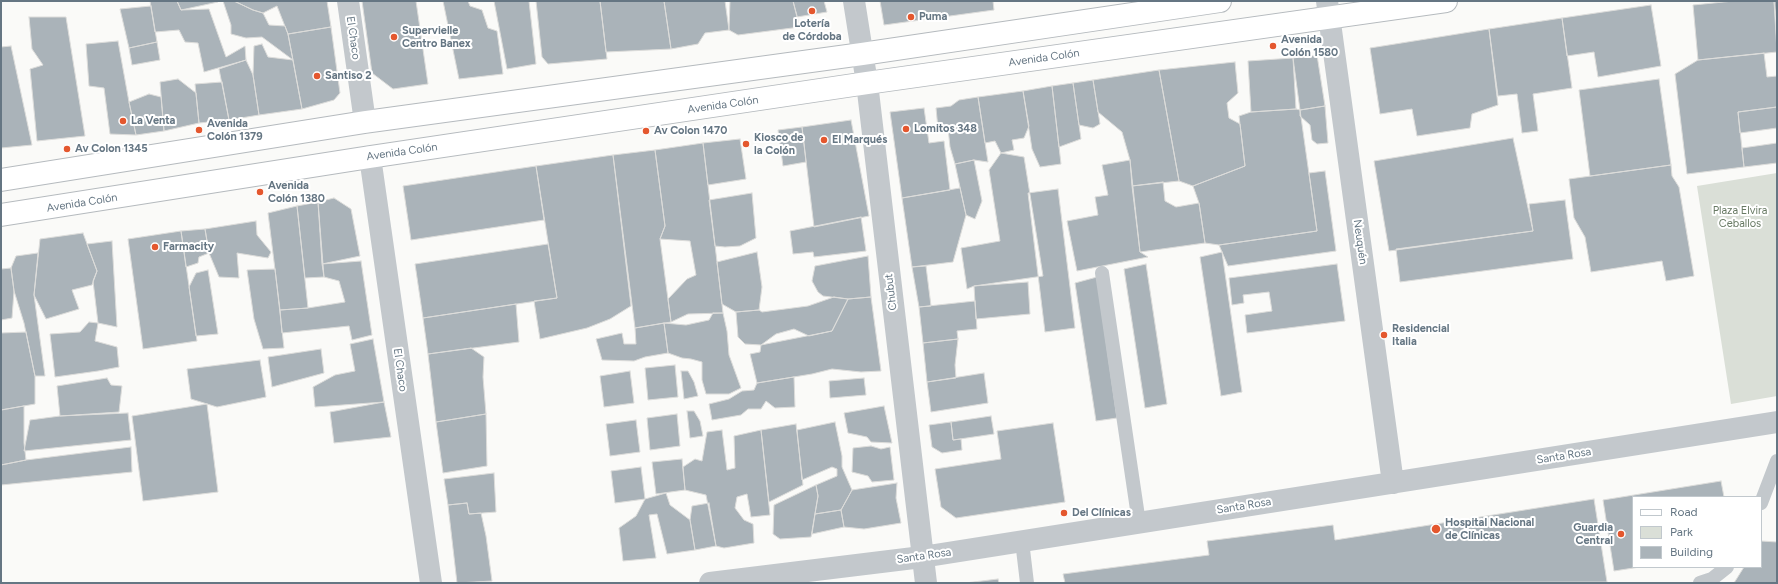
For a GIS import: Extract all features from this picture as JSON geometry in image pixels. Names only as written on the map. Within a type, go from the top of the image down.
[{"type":"main road","points":[[1,180],[365,122],[862,54],[1220,1]]},
{"type":"main road","name":"Avenida Colón","points":[[1,215],[370,157],[867,83],[1328,9],[1446,1]]},
{"type":"street","name":"El Chaco","points":[[348,1],[365,122]]},
{"type":"street","name":"Chubut","points":[[854,1],[867,83],[926,583]]},
{"type":"street","name":"Neuquén","points":[[1328,9],[1393,483]]},
{"type":"street","name":"El Chaco","points":[[370,157],[430,583]]},
{"type":"street","name":"Santa Rosa","points":[[710,583],[922,557],[1777,422]]},
{"type":"lane","points":[[1102,273],[1139,523]]},
{"type":"lane","points":[[1762,500],[1777,461]]},
{"type":"lane","points":[[1022,541],[1027,583]]},
{"type":"lane","points":[[1700,583],[1712,579],[1726,568]]},
{"type":"green space","name":"Plaza Elvira Ceballos","points":[[1777,173],[1777,396],[1731,404],[1697,186]]},
{"type":"building","points":[[150,1],[177,1],[181,10],[209,9],[226,57],[245,46],[246,60],[204,72],[198,43],[185,42],[179,30],[155,32]]},
{"type":"building","points":[[177,1],[218,1],[218,2],[181,10]]},
{"type":"building","points":[[223,1],[234,1],[263,13],[269,25],[285,26],[293,60],[262,37],[246,38],[231,34],[231,25]]},
{"type":"building","points":[[234,1],[327,1],[331,27],[288,34],[277,6],[263,13]]},
{"type":"building","name":"Supervielle Centro Banex","points":[[362,1],[416,1],[428,84],[393,89],[372,73]]},
{"type":"building","points":[[443,1],[468,1],[470,6],[482,10],[488,28],[497,31],[503,74],[459,79]]},
{"type":"building","points":[[494,1],[529,1],[536,64],[507,69]]},
{"type":"building","points":[[536,1],[600,1],[607,59],[548,64],[542,57]]},
{"type":"building","points":[[600,1],[664,1],[671,49],[606,52]]},
{"type":"building","points":[[664,1],[725,1],[729,30],[705,33],[698,44],[671,49]]},
{"type":"building","points":[[730,1],[793,1],[800,27],[738,35],[729,30]]},
{"type":"building","points":[[793,1],[824,1],[827,12],[797,17]]},
{"type":"building","name":"Puma","points":[[880,1],[993,1],[994,10],[884,25]]},
{"type":"building","points":[[1734,1],[1774,1],[1777,52],[1698,60],[1693,5]]},
{"type":"building","points":[[1774,1],[1777,1],[1777,25]]},
{"type":"building","points":[[1651,5],[1661,66],[1598,77],[1594,52],[1567,56],[1562,18]]},
{"type":"building","points":[[151,6],[157,42],[129,48],[120,9]]},
{"type":"building","points":[[29,17],[66,17],[85,136],[37,141],[30,69],[43,65],[32,49]]},
{"type":"building","points":[[1562,18],[1572,88],[1533,94],[1538,131],[1522,133],[1517,94],[1498,96],[1489,29]]},
{"type":"building","name":"Santiso 2","points":[[331,27],[340,93],[334,100],[302,109],[288,34]]},
{"type":"building","points":[[1489,29],[1498,105],[1472,114],[1470,128],[1417,136],[1412,109],[1380,114],[1370,48]]},
{"type":"building","points":[[118,41],[136,135],[110,134],[104,88],[89,86],[86,44]]},
{"type":"building","points":[[157,42],[160,60],[132,65],[129,48]]},
{"type":"building","points":[[262,44],[268,57],[293,60],[302,109],[259,115],[253,75],[254,46]]},
{"type":"building","points":[[11,46],[32,145],[1,148],[1,47]]},
{"type":"building","points":[[1764,53],[1767,77],[1777,76],[1777,107],[1738,112],[1744,167],[1687,174],[1675,74],[1698,60]]},
{"type":"building","points":[[1317,55],[1325,106],[1300,110],[1293,58]]},
{"type":"building","points":[[1293,58],[1296,109],[1251,112],[1248,61]]},
{"type":"building","points":[[246,60],[253,75],[259,115],[229,120],[219,69]]},
{"type":"building","points":[[1235,62],[1238,93],[1227,103],[1229,118],[1240,124],[1245,166],[1193,186],[1179,181],[1159,70]]},
{"type":"building","points":[[1159,70],[1179,181],[1132,186],[1130,160],[1122,132],[1098,112],[1093,80]]},
{"type":"building","points":[[178,79],[196,93],[199,123],[164,131],[160,82]]},
{"type":"building","points":[[1659,79],[1671,165],[1590,176],[1579,90]]},
{"type":"building","points":[[1093,80],[1100,124],[1093,128],[1079,125],[1073,83]]},
{"type":"building","points":[[222,82],[229,120],[199,123],[195,84]]},
{"type":"building","points":[[1073,83],[1081,139],[1059,147],[1052,86]]},
{"type":"building","points":[[1052,86],[1061,164],[1040,167],[1032,149],[1023,91]]},
{"type":"building","points":[[1023,91],[1029,126],[1024,138],[1012,140],[1014,150],[1001,153],[995,141],[985,143],[978,97]]},
{"type":"building","points":[[149,94],[161,97],[164,131],[136,135],[129,102]]},
{"type":"building","points":[[978,97],[988,162],[974,160],[955,164],[950,147],[948,128],[938,129],[936,108],[951,106],[959,100]]},
{"type":"building","points":[[1325,106],[1328,143],[1317,144],[1312,140],[1310,125],[1300,116],[1300,110]]},
{"type":"building","points":[[1777,107],[1777,128],[1740,133],[1738,112]]},
{"type":"building","points":[[924,108],[929,143],[944,141],[950,190],[902,198],[890,112]]},
{"type":"building","points":[[1300,110],[1317,231],[1219,245],[1205,243],[1199,203],[1193,186],[1245,166],[1239,116],[1251,112]]},
{"type":"building","points":[[851,120],[869,216],[814,227],[802,127]]},
{"type":"building","points":[[802,127],[806,162],[783,166],[778,130]]},
{"type":"building","points":[[1513,138],[1533,231],[1389,251],[1374,161]]},
{"type":"building","points":[[740,139],[746,179],[708,185],[703,143]]},
{"type":"building","points":[[703,143],[723,313],[688,314],[671,322],[668,299],[687,279],[696,275],[690,241],[660,239],[665,226],[655,150]]},
{"type":"building","points":[[1777,143],[1777,163],[1744,167],[1742,148]]},
{"type":"building","points":[[655,150],[665,226],[660,239],[671,322],[635,328],[613,155]]},
{"type":"building","points":[[1001,153],[1024,157],[1043,276],[974,286],[967,289],[961,248],[1000,241],[989,170]]},
{"type":"building","points":[[613,155],[631,306],[610,319],[587,328],[540,339],[534,301],[557,298],[536,166]]},
{"type":"building","points":[[974,160],[982,201],[975,219],[966,215],[955,164]]},
{"type":"building","points":[[1130,160],[1140,252],[1148,257],[1077,271],[1067,221],[1098,215],[1095,197],[1108,195],[1102,165]]},
{"type":"building","points":[[1671,165],[1672,176],[1679,187],[1694,276],[1666,281],[1662,261],[1591,272],[1585,237],[1574,218],[1569,179]]},
{"type":"building","points":[[536,166],[544,220],[411,240],[403,186]]},
{"type":"building","points":[[1325,171],[1336,251],[1228,266],[1219,245],[1317,231],[1309,173]]},
{"type":"building","points":[[1163,182],[1165,201],[1176,207],[1199,203],[1205,243],[1140,252],[1132,186]]},
{"type":"building","points":[[960,188],[966,215],[953,262],[912,267],[902,198]]},
{"type":"building","points":[[1058,189],[1075,328],[1045,332],[1028,193]]},
{"type":"building","points":[[752,193],[756,238],[740,246],[715,246],[709,200]]},
{"type":"building","points":[[334,198],[351,209],[360,256],[322,264],[318,202]]},
{"type":"building","points":[[1565,200],[1573,259],[1400,282],[1396,249],[1533,231],[1529,204]]},
{"type":"building","points":[[318,202],[324,277],[305,278],[297,206]]},
{"type":"building","points":[[297,206],[308,308],[280,310],[268,213]]},
{"type":"building","points":[[861,217],[866,251],[814,257],[813,252],[793,254],[790,231]]},
{"type":"building","points":[[256,221],[257,235],[271,252],[268,258],[237,253],[239,278],[219,277],[209,253],[205,229]]},
{"type":"building","points":[[205,229],[209,253],[199,257],[198,263],[186,267],[181,231]]},
{"type":"building","points":[[181,231],[197,341],[143,349],[128,239]]},
{"type":"building","points":[[83,233],[97,271],[92,285],[72,290],[79,309],[46,319],[34,295],[40,239]]},
{"type":"building","points":[[112,241],[117,327],[98,323],[93,281],[97,271],[87,244]]},
{"type":"building","points":[[548,244],[557,298],[423,318],[415,264]]},
{"type":"building","points":[[757,252],[762,287],[759,310],[736,312],[722,304],[717,262]]},
{"type":"building","points":[[1222,252],[1242,392],[1221,396],[1200,257]]},
{"type":"building","points":[[38,253],[34,295],[45,376],[35,376],[24,323],[14,291],[11,268],[16,256]]},
{"type":"building","points":[[868,256],[871,297],[848,299],[823,296],[818,292],[812,281],[815,266]]},
{"type":"building","points":[[361,261],[372,335],[352,340],[349,326],[282,333],[280,310],[308,308],[345,302],[339,281],[324,277],[322,264]]},
{"type":"building","points":[[1146,264],[1167,404],[1145,408],[1124,269]]},
{"type":"building","points":[[1337,264],[1345,321],[1247,333],[1245,315],[1272,311],[1269,292],[1243,295],[1244,303],[1232,305],[1229,278]]},
{"type":"building","points":[[926,266],[931,306],[919,307],[912,267]]},
{"type":"building","points":[[11,268],[14,291],[12,318],[1,320],[1,269]]},
{"type":"building","points":[[275,269],[284,348],[263,349],[254,319],[247,270]]},
{"type":"building","points":[[208,270],[218,334],[196,336],[189,287],[196,273]]},
{"type":"building","points":[[1097,277],[1117,418],[1096,421],[1075,283]]},
{"type":"building","points":[[1028,282],[1030,314],[976,319],[974,286]]},
{"type":"building","points":[[834,297],[848,299],[832,331],[809,336],[794,329],[776,334],[761,345],[745,344],[738,337],[736,312],[759,310],[762,312],[808,306]]},
{"type":"building","points":[[871,297],[881,371],[861,372],[832,369],[812,374],[757,383],[750,354],[760,352],[761,345],[832,331],[848,299]]},
{"type":"building","points":[[975,301],[977,329],[957,331],[958,339],[923,343],[919,307]]},
{"type":"building","points":[[516,304],[519,342],[428,354],[423,318]]},
{"type":"building","points":[[713,313],[723,313],[727,331],[729,355],[741,388],[729,394],[706,394],[702,380],[702,362],[682,358],[668,353],[664,323],[686,325],[709,320]]},
{"type":"building","points":[[89,322],[98,323],[95,341],[117,347],[119,367],[55,377],[50,334],[80,332]]},
{"type":"building","points":[[664,323],[668,353],[645,357],[634,361],[602,360],[596,339],[622,333],[624,344],[636,344],[635,328]]},
{"type":"building","points":[[26,332],[35,376],[35,404],[1,410],[1,333]]},
{"type":"building","points":[[373,339],[384,402],[315,407],[313,387],[335,375],[355,371],[350,344]]},
{"type":"building","points":[[958,339],[955,365],[956,378],[927,382],[923,343]]},
{"type":"building","points":[[471,348],[484,357],[483,377],[486,414],[436,422],[428,354]]},
{"type":"building","points":[[321,349],[324,373],[272,387],[268,357]]},
{"type":"building","points":[[260,360],[266,397],[217,407],[191,399],[187,369]]},
{"type":"building","points":[[675,365],[678,397],[648,400],[645,368]]},
{"type":"building","points":[[630,371],[634,403],[604,407],[600,376]]},
{"type":"building","points":[[681,371],[688,371],[694,382],[698,396],[684,399]]},
{"type":"building","points":[[984,373],[988,403],[931,412],[927,382]]},
{"type":"building","points":[[794,377],[795,407],[775,408],[766,401],[761,409],[748,409],[741,415],[712,420],[709,404],[729,399],[742,391],[754,390],[757,383]]},
{"type":"building","points":[[107,378],[111,385],[122,386],[119,412],[60,416],[57,386]]},
{"type":"building","points":[[864,378],[866,395],[830,398],[829,381]]},
{"type":"building","points":[[384,402],[391,437],[334,443],[330,412]]},
{"type":"building","points":[[207,404],[218,492],[143,501],[132,416]]},
{"type":"building","points":[[24,406],[24,443],[26,460],[1,465],[1,410]]},
{"type":"building","points":[[884,406],[892,443],[871,442],[867,437],[848,433],[844,413]]},
{"type":"building","points":[[687,411],[694,411],[700,421],[703,436],[690,438]]},
{"type":"building","points":[[128,413],[131,440],[24,451],[30,420],[60,416]]},
{"type":"building","points":[[486,414],[487,466],[443,473],[436,422]]},
{"type":"building","points":[[677,414],[680,446],[650,450],[647,418]]},
{"type":"building","points":[[991,416],[994,434],[953,440],[951,422]]},
{"type":"building","points":[[636,420],[640,452],[610,456],[606,424]]},
{"type":"building","points":[[835,422],[842,456],[842,467],[852,490],[841,510],[815,514],[818,496],[816,485],[837,476],[837,469],[832,467],[802,480],[797,430]]},
{"type":"building","points":[[951,422],[953,440],[961,439],[962,450],[942,453],[932,447],[929,425]]},
{"type":"building","points":[[1053,423],[1065,502],[956,518],[941,507],[935,469],[1001,459],[997,431]]},
{"type":"building","points":[[796,424],[803,485],[769,502],[761,430]]},
{"type":"building","points":[[722,430],[727,470],[735,468],[734,436],[761,430],[770,515],[751,517],[747,494],[737,497],[735,508],[744,520],[753,524],[754,543],[724,548],[716,546],[706,495],[685,490],[683,467],[695,459],[702,461],[707,432]]},
{"type":"building","points":[[871,446],[881,449],[890,447],[894,480],[872,482],[868,476],[852,472],[853,448]]},
{"type":"building","points":[[131,447],[132,472],[1,485],[1,465],[26,460]]},
{"type":"building","points":[[682,459],[685,490],[656,494],[652,462]]},
{"type":"building","points":[[641,467],[645,499],[615,503],[611,471]]},
{"type":"building","points":[[494,473],[496,512],[469,514],[467,503],[448,505],[444,479]]},
{"type":"building","name":"Guardia Central","points":[[1721,481],[1724,496],[1632,496],[1632,568],[1634,568],[1614,571],[1603,500]]},
{"type":"building","points":[[897,483],[896,498],[901,523],[864,529],[844,527],[841,510],[852,490]]},
{"type":"building","points":[[816,485],[818,496],[811,537],[780,539],[773,534],[774,505]]},
{"type":"building","points":[[666,493],[670,505],[690,520],[695,550],[667,554],[657,514],[649,515],[656,558],[623,561],[619,528],[636,516],[645,499]]},
{"type":"building","points":[[1594,499],[1607,582],[1065,583],[1063,574],[1209,555],[1207,541],[1333,525],[1335,540]]},
{"type":"building","points":[[467,503],[469,514],[481,513],[486,536],[492,581],[457,583],[448,505]]},
{"type":"building","points":[[709,503],[716,546],[695,550],[690,520],[692,506]]},
{"type":"building","points":[[841,510],[844,527],[812,534],[815,514]]},
{"type":"building","points":[[1762,541],[1777,542],[1777,583],[1734,583],[1743,568],[1762,568]]},
{"type":"building","points":[[998,579],[999,583],[965,583]]},
{"type":"place","name":"Lotería de Córdoba","points":[[812,11]]},
{"type":"place","name":"Puma","points":[[911,17]]},
{"type":"place","name":"Supervielle Centro Banex","points":[[394,37]]},
{"type":"place","name":"Avenida Colón 1580","points":[[1273,46]]},
{"type":"place","name":"Santiso 2","points":[[317,76]]},
{"type":"place","name":"La Venta","points":[[123,121]]},
{"type":"place","name":"Lomitos 348","points":[[906,129]]},
{"type":"place","name":"Avenida Colón 1379","points":[[199,130]]},
{"type":"place","name":"Av Colon 1470","points":[[646,131]]},
{"type":"place","name":"El Marqués","points":[[824,140]]},
{"type":"place","name":"Kiosco de la Colón","points":[[746,144]]},
{"type":"place","name":"Av Colon 1345","points":[[67,149]]},
{"type":"place","name":"Avenida Colón 1380","points":[[260,192]]},
{"type":"place","name":"Farmacity","points":[[155,247]]},
{"type":"place","name":"Residencial Italia","points":[[1384,335]]},
{"type":"place","name":"Del Clínicas","points":[[1064,513]]},
{"type":"place","name":"Hospital Nacional de Clínicas","points":[[1436,529]]},
{"type":"place","name":"Guardia Central","points":[[1621,534]]}]
